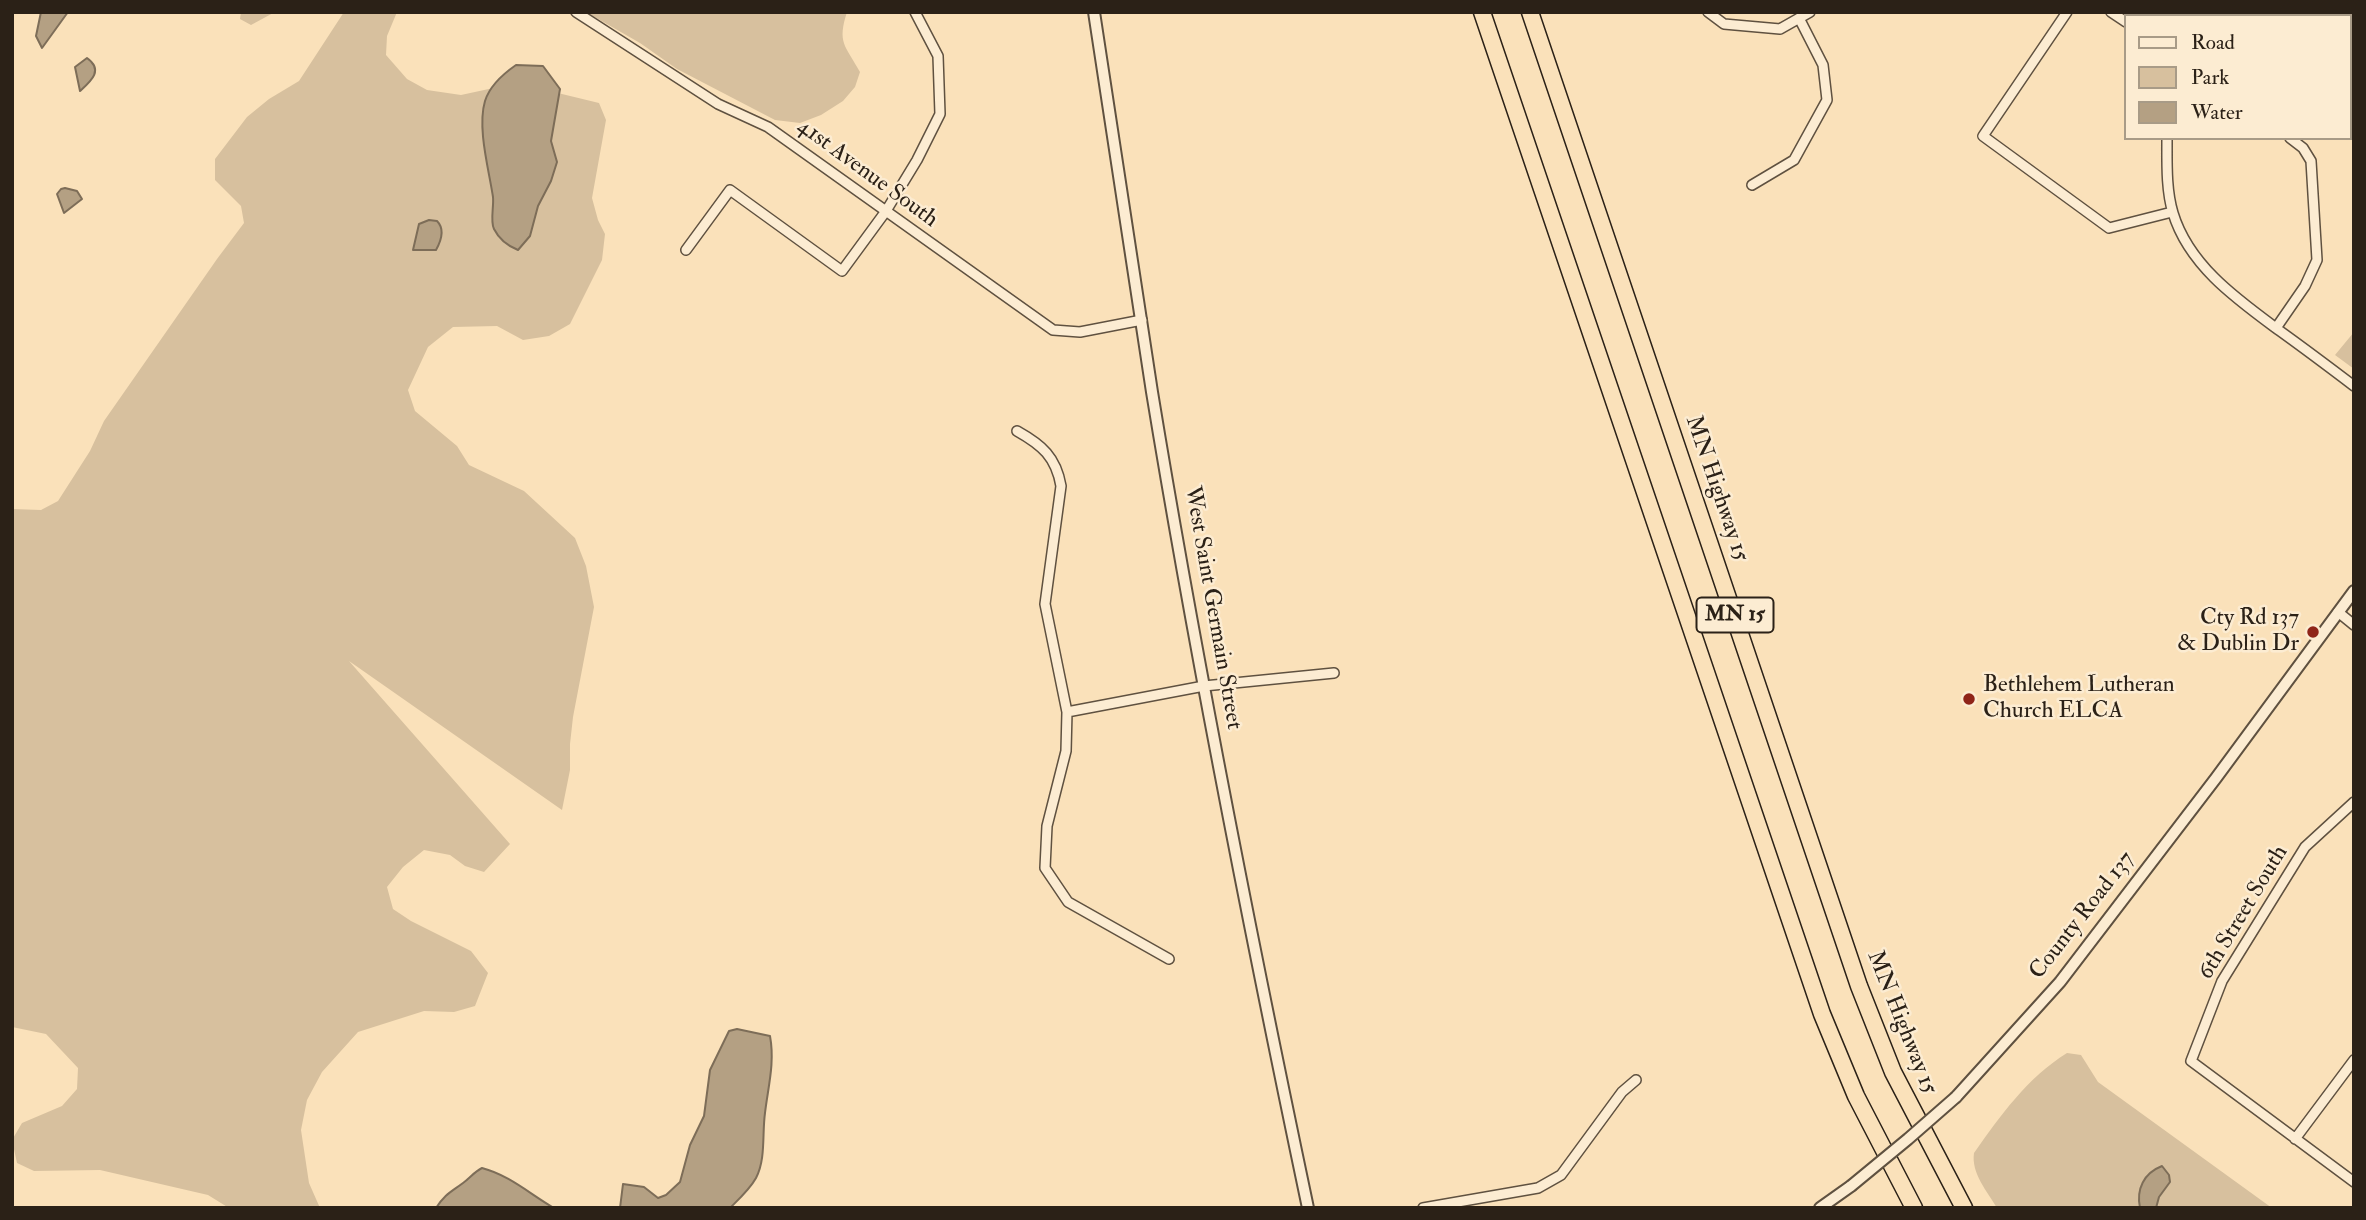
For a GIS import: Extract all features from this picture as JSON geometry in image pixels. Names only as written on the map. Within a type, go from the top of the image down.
[{"type":"highway","name":"MN 15","points":[[1482,12],[1822,1014],[1856,1096],[1914,1208]]},
{"type":"highway","name":"MN Highway 15","points":[[1530,12],[1859,986],[1893,1072],[1964,1208]]},
{"type":"street","name":"41st Avenue South","points":[[576,12],[718,104],[768,127],[1053,330],[1080,332],[1142,320]]},
{"type":"street","points":[[686,250],[730,190],[842,271],[886,211],[917,160],[940,114],[937,56],[915,12]]},
{"type":"street","name":"West Saint Germain Street","points":[[1094,12],[1203,686],[1250,933],[1308,1208]]},
{"type":"street","points":[[1708,12],[1724,24],[1780,29],[1810,12]]},
{"type":"street","points":[[2067,12],[1983,136],[2109,228],[2172,212]]},
{"type":"street","points":[[1752,185],[1794,160],[1827,100],[1823,65],[1799,18]]},
{"type":"street","points":[[2167,140],[2166,169],[2172,212],[2183,238],[2203,266],[2228,292],[2354,386]]},
{"type":"street","points":[[2276,328],[2305,286],[2317,260],[2311,161],[2303,148],[2293,140]]},
{"type":"street","points":[[1017,431],[1039,443],[1058,469],[1061,486],[1045,604],[1067,712],[1066,751],[1047,826],[1045,869],[1068,902],[1169,959]]},
{"type":"street","name":"County Road 137","points":[[1820,1208],[1851,1186],[1956,1097],[2060,982],[2354,591]]},
{"type":"street","points":[[2338,612],[2354,625]]},
{"type":"street","points":[[1067,712],[1203,686],[1334,673]]},
{"type":"street","name":"6th Street South","points":[[2295,1139],[2190,1061],[2222,981],[2305,847],[2354,802]]},
{"type":"street","points":[[2354,1060],[2295,1139],[2354,1182]]},
{"type":"street","points":[[1423,1208],[1538,1188],[1561,1175],[1622,1092],[1636,1080]]},
{"type":"green space","points":[[241,12],[275,12],[251,25],[240,19]]},
{"type":"green space","points":[[344,12],[397,12],[387,36],[386,55],[407,79],[427,90],[461,95],[498,87],[529,86],[599,103],[606,120],[592,198],[605,234],[602,260],[570,324],[549,336],[523,340],[497,326],[453,327],[428,347],[408,390],[415,411],[457,446],[469,465],[524,491],[575,538],[586,566],[594,607],[573,717],[570,770],[562,810],[349,661],[510,844],[484,872],[465,866],[450,855],[424,850],[403,867],[387,887],[393,909],[471,951],[488,973],[475,1006],[454,1012],[424,1011],[358,1032],[322,1072],[307,1100],[301,1130],[309,1183],[320,1208],[229,1208],[208,1195],[100,1170],[34,1171],[17,1163],[12,1140],[22,1123],[62,1106],[77,1089],[78,1068],[46,1034],[12,1027],[12,509],[41,510],[58,501],[90,451],[104,421],[244,223],[241,206],[215,180],[215,159],[247,117],[269,99],[299,81]]},
{"type":"green space","points":[[586,12],[847,12],[843,31],[844,44],[860,72],[855,87],[843,101],[821,115],[800,123],[775,120],[677,69],[640,43]]},
{"type":"green space","points":[[2354,332],[2354,369],[2335,355]]},
{"type":"green space","points":[[2067,1053],[2081,1055],[2098,1082],[2272,1208],[1997,1208],[1977,1175],[1974,1153],[2027,1086]]},
{"type":"water","points":[[41,12],[68,12],[42,48],[36,36]]},
{"type":"water","points":[[87,58],[92,62],[95,71],[92,79],[80,91],[75,67]]},
{"type":"water","points":[[516,65],[543,66],[560,89],[551,141],[557,162],[538,206],[530,236],[518,250],[501,239],[493,226],[493,197],[482,124],[485,101],[490,90]]},
{"type":"water","points":[[65,188],[77,191],[82,199],[64,213],[57,194]]},
{"type":"water","points":[[429,220],[437,221],[442,231],[436,250],[413,250],[419,224]]},
{"type":"water","points":[[737,1029],[770,1036],[771,1065],[762,1155],[754,1182],[730,1208],[620,1208],[623,1184],[644,1187],[658,1198],[666,1195],[680,1182],[690,1145],[704,1116],[710,1070],[729,1031]]},
{"type":"water","points":[[2162,1166],[2169,1175],[2170,1182],[2159,1197],[2156,1208],[2140,1208],[2139,1194],[2143,1182],[2150,1173]]},
{"type":"water","points":[[482,1168],[510,1180],[554,1208],[436,1208],[442,1199]]},
{"type":"place","name":"Cty Rd 137 & Dublin Dr","points":[[2313,632]]},
{"type":"place","name":"Bethlehem Lutheran Church ELCA","points":[[1969,699]]}]
